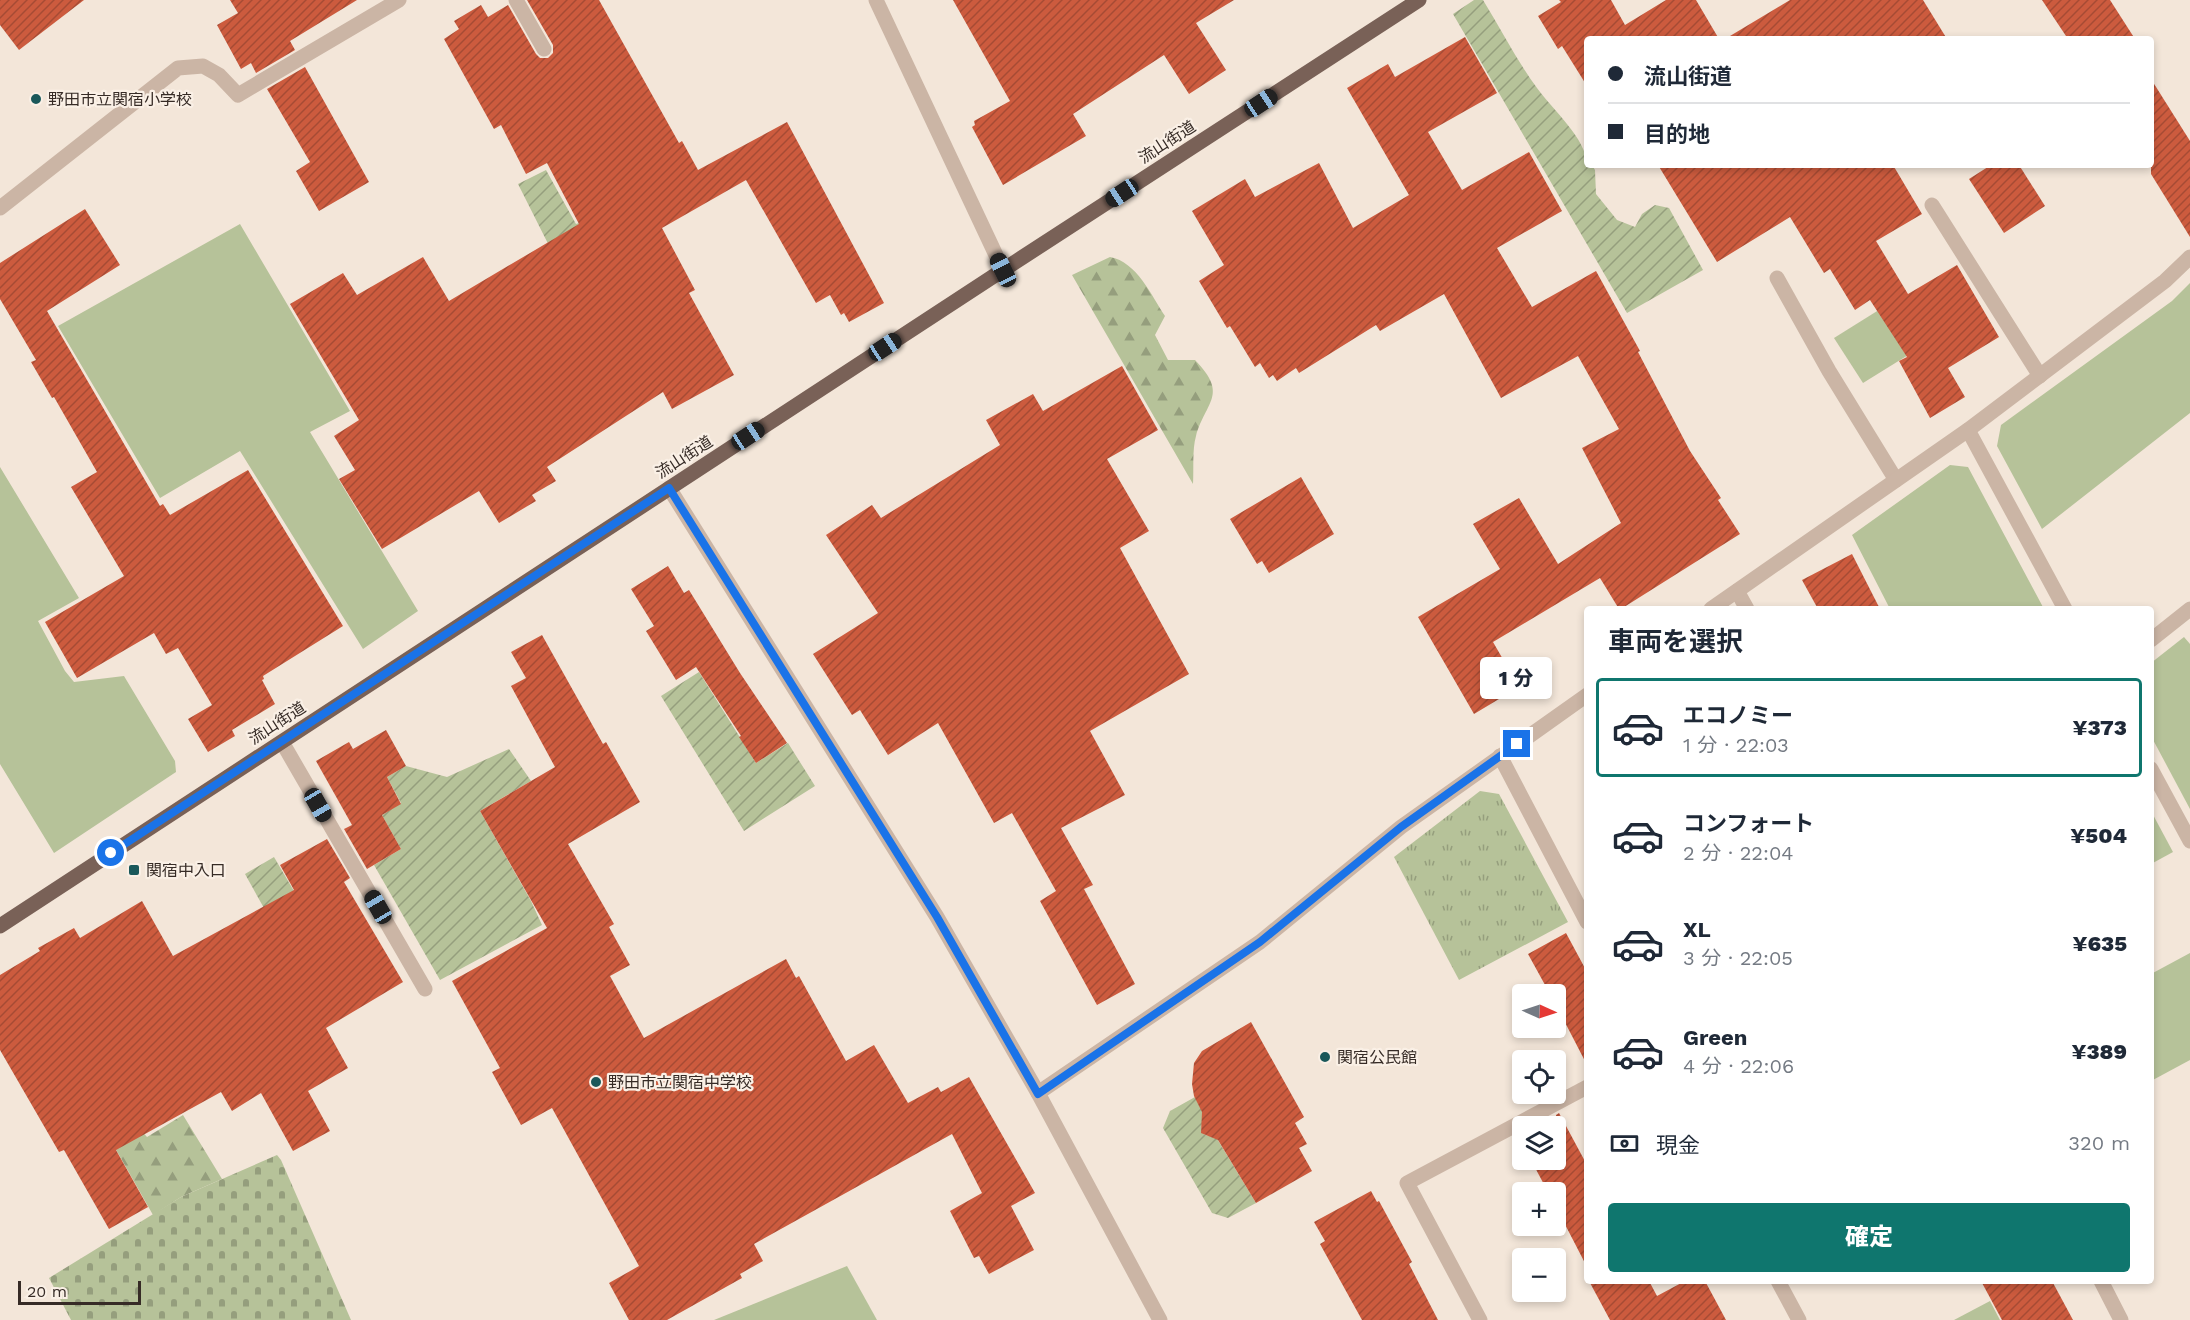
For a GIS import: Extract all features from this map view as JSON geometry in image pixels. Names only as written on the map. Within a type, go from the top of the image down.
[{"type":"main road","name":"流山街道","points":[[0,926],[1419,0]]},
{"type":"street","points":[[0,208],[178,68],[203,66],[219,75],[238,95],[399,0]]},
{"type":"street","points":[[516,0],[544,49]]},
{"type":"street","points":[[876,0],[1003,270]]},
{"type":"street","points":[[1932,205],[2040,376]]},
{"type":"street","points":[[1715,606],[1968,430],[2165,281],[2190,257]]},
{"type":"street","points":[[1777,278],[1829,371],[1896,480]]},
{"type":"street","points":[[1968,430],[2063,606]]},
{"type":"street","points":[[669,488],[937,917],[1038,1094],[1160,1320]]},
{"type":"street","points":[[1737,591],[1745,606]]},
{"type":"street","points":[[2154,638],[2190,609]]},
{"type":"street","points":[[1038,1094],[1260,942],[1401,827],[1584,697]]},
{"type":"street","points":[[282,742],[425,989]]},
{"type":"street","points":[[1500,756],[1584,916]]},
{"type":"street","points":[[2154,775],[2190,841]]},
{"type":"street","points":[[1480,1320],[1407,1183],[1584,1089]]},
{"type":"street","points":[[1780,1284],[1799,1320]]},
{"type":"street","points":[[2103,1284],[2121,1320]]},
{"type":"green space","points":[[1474,0],[1483,0],[1530,78],[1575,135],[1584,152],[1584,168],[1595,170],[1596,194],[1617,220],[1635,227],[1642,214],[1655,205],[1669,208],[1703,270],[1627,313],[1453,14]]},
{"type":"green space","points":[[546,170],[576,224],[587,220],[600,347],[518,184]]},
{"type":"green space","points":[[240,224],[350,411],[310,432],[418,611],[363,649],[240,451],[160,498],[58,326]]},
{"type":"green space","points":[[1110,257],[1120,260],[1136,272],[1165,316],[1155,335],[1168,360],[1195,360],[1211,382],[1212,398],[1195,441],[1193,484],[1072,275]]},
{"type":"green space","points":[[2190,283],[2190,413],[2042,529],[1997,446],[2001,425],[2172,301]]},
{"type":"green space","points":[[1906,293],[1934,339],[1863,383],[1834,338]]},
{"type":"green space","points":[[1950,465],[1968,467],[2042,606],[1888,606],[1852,535]]},
{"type":"green space","points":[[0,467],[79,598],[38,621],[65,671],[74,682],[124,676],[175,761],[176,772],[54,853],[0,764]]},
{"type":"green space","points":[[2184,637],[2190,644],[2190,809],[2154,742],[2154,661]]},
{"type":"green space","points":[[699,672],[756,763],[788,743],[815,786],[744,831],[661,696]]},
{"type":"green space","points":[[509,749],[531,781],[480,811],[531,901],[542,925],[440,980],[374,865],[401,849],[382,815],[401,803],[387,777],[406,766],[447,777]]},
{"type":"green space","points":[[1480,791],[1499,794],[1568,922],[1459,980],[1394,857]]},
{"type":"green space","points":[[2154,817],[2173,852],[2154,862]]},
{"type":"green space","points":[[274,857],[325,944],[294,962],[245,874]]},
{"type":"green space","points":[[2190,953],[2190,1060],[2154,1079],[2154,972]]},
{"type":"green space","points":[[1195,1097],[1206,1116],[1203,1119],[1201,1130],[1205,1135],[1216,1137],[1256,1203],[1228,1218],[1212,1213],[1163,1128],[1170,1111]]},
{"type":"green space","points":[[183,1115],[222,1179],[181,1197],[153,1215],[101,1123],[134,1122],[147,1137]]},
{"type":"green space","points":[[277,1155],[351,1320],[71,1320],[49,1278],[181,1197]]},
{"type":"green space","points":[[847,1266],[877,1320],[714,1320]]},
{"type":"green space","points":[[1990,1301],[2000,1320],[1954,1320]]},
{"type":"building","points":[[0,0],[84,0],[19,50],[0,25]]},
{"type":"building","points":[[230,0],[357,0],[290,41],[295,50],[256,73],[251,63],[241,69],[217,25],[238,13]]},
{"type":"building","points":[[527,0],[599,0],[679,143],[682,141],[698,170],[787,122],[884,303],[849,322],[844,313],[841,315],[830,295],[816,303],[746,180],[662,228],[695,290],[689,293],[734,375],[672,409],[663,392],[547,467],[556,481],[532,495],[536,501],[499,523],[479,491],[382,549],[339,479],[355,470],[334,436],[359,420],[290,304],[343,273],[357,295],[423,257],[449,301],[579,224],[547,163],[526,174],[501,125],[494,129],[444,39],[459,29],[454,21],[481,5],[488,17],[508,5],[536,54],[540,58],[548,58],[553,53],[553,45]]},
{"type":"building","points":[[953,0],[1234,0],[1196,23],[1226,70],[1189,94],[1164,55],[1073,114],[1086,136],[1003,185],[972,127],[975,125],[974,121],[1010,101]]},
{"type":"building","points":[[1559,0],[1611,0],[1625,25],[1666,0],[1696,0],[1717,36],[1584,36],[1584,81],[1562,46],[1558,49],[1538,16],[1561,2]]},
{"type":"building","points":[[1790,0],[1923,0],[1945,36],[1730,36]]},
{"type":"building","points":[[2042,0],[2110,0],[2133,36],[2066,36]]},
{"type":"building","points":[[1465,37],[1497,93],[1428,132],[1462,190],[1529,152],[1562,211],[1497,248],[1532,307],[1596,271],[1640,351],[1638,352],[1690,451],[1721,498],[1718,500],[1740,534],[1626,606],[1617,606],[1600,578],[1493,642],[1519,687],[1474,714],[1418,617],[1500,569],[1473,524],[1519,498],[1558,564],[1621,523],[1582,448],[1619,429],[1578,356],[1501,398],[1444,294],[1380,331],[1376,325],[1299,373],[1296,368],[1277,381],[1273,375],[1269,378],[1260,363],[1255,367],[1230,326],[1227,328],[1199,281],[1224,265],[1192,211],[1245,179],[1255,197],[1319,163],[1353,228],[1409,195],[1347,88],[1388,64],[1395,77]]},
{"type":"building","points":[[305,67],[369,182],[319,211],[296,171],[310,162],[267,89]]},
{"type":"building","points":[[2154,84],[2190,141],[2190,237],[2151,174],[2151,168],[2154,168]]},
{"type":"building","points":[[1660,168],[1895,168],[1922,214],[1876,241],[1908,294],[1957,265],[1999,337],[1948,368],[1965,397],[1930,418],[1899,361],[1907,357],[1870,300],[1855,310],[1830,269],[1824,273],[1790,217],[1717,262]]},
{"type":"building","points":[[1986,168],[2021,168],[2045,206],[2004,233],[1969,179]]},
{"type":"building","points":[[85,209],[120,265],[47,311],[160,506],[163,504],[170,515],[248,470],[343,626],[263,676],[262,680],[275,704],[232,730],[235,736],[208,752],[188,719],[212,705],[178,648],[166,654],[154,633],[77,678],[45,622],[124,576],[71,487],[97,472],[31,362],[36,360],[0,299],[0,263]]},
{"type":"building","points":[[1122,366],[1158,430],[1107,459],[1149,531],[1120,548],[1189,674],[1090,731],[1125,795],[1061,828],[1093,885],[1084,889],[1135,984],[1097,1005],[1040,901],[1056,891],[1012,813],[994,823],[938,723],[888,755],[860,710],[852,715],[813,654],[878,613],[826,535],[872,505],[881,518],[1000,445],[986,420],[1033,394],[1043,411]]},
{"type":"building","points":[[1301,477],[1334,534],[1269,573],[1262,561],[1257,564],[1230,519]]},
{"type":"building","points":[[1852,554],[1878,606],[1816,606],[1802,580]]},
{"type":"building","points":[[668,566],[684,593],[689,590],[740,673],[787,743],[756,763],[696,667],[676,680],[646,631],[654,626],[631,589]]},
{"type":"building","points":[[542,635],[603,744],[606,742],[640,802],[568,844],[614,924],[609,927],[630,965],[610,976],[644,1038],[786,959],[796,978],[799,976],[846,1061],[874,1045],[908,1103],[938,1087],[941,1092],[969,1077],[1035,1193],[1011,1206],[1034,1250],[989,1274],[979,1256],[974,1258],[950,1211],[982,1193],[952,1134],[754,1244],[763,1261],[740,1274],[742,1278],[667,1320],[629,1320],[609,1283],[639,1266],[552,1108],[521,1125],[492,1072],[500,1068],[452,981],[547,928],[480,811],[555,767],[511,686],[526,678],[511,652]]},
{"type":"building","points":[[386,730],[406,766],[387,777],[401,804],[382,815],[401,849],[367,869],[344,829],[352,825],[316,761],[349,742],[353,749]]},
{"type":"building","points":[[327,839],[350,878],[344,882],[403,982],[326,1028],[348,1068],[308,1091],[330,1131],[293,1151],[261,1093],[232,1111],[221,1092],[116,1150],[148,1207],[109,1229],[64,1150],[59,1152],[0,1050],[0,975],[40,951],[38,948],[74,928],[80,938],[142,901],[173,956],[294,890],[280,865]]},
{"type":"building","points":[[1566,933],[1584,966],[1584,1059],[1566,1024],[1566,984],[1544,984],[1528,954]]},
{"type":"building","points":[[1251,1022],[1304,1117],[1295,1123],[1307,1144],[1299,1148],[1312,1171],[1256,1203],[1218,1140],[1201,1133],[1202,1112],[1194,1096],[1192,1084],[1194,1063],[1202,1051]]},
{"type":"building","points":[[1566,1126],[1584,1159],[1584,1261],[1566,1226],[1566,1182],[1543,1182],[1536,1170],[1566,1170]]},
{"type":"building","points":[[1371,1191],[1377,1202],[1379,1201],[1412,1262],[1409,1264],[1438,1320],[1362,1320],[1320,1244],[1325,1241],[1314,1222]]},
{"type":"building","points":[[1591,1284],[1651,1284],[1657,1296],[1679,1284],[1707,1284],[1726,1320],[1610,1320]]},
{"type":"building","points":[[1983,1284],[2054,1284],[2073,1320],[2002,1320]]},
{"type":"place","name":"野田市立関宿小学校","points":[[36,99]]},
{"type":"place","name":"関宿中入口","points":[[134,870]]},
{"type":"place","name":"関宿公民館","points":[[1325,1057]]},
{"type":"place","name":"野田市立関宿中学校","points":[[596,1082]]},
{"type":"route","points":[[111,853],[669,488],[937,917],[1038,1094],[1260,942],[1401,827],[1517,744]]}]
